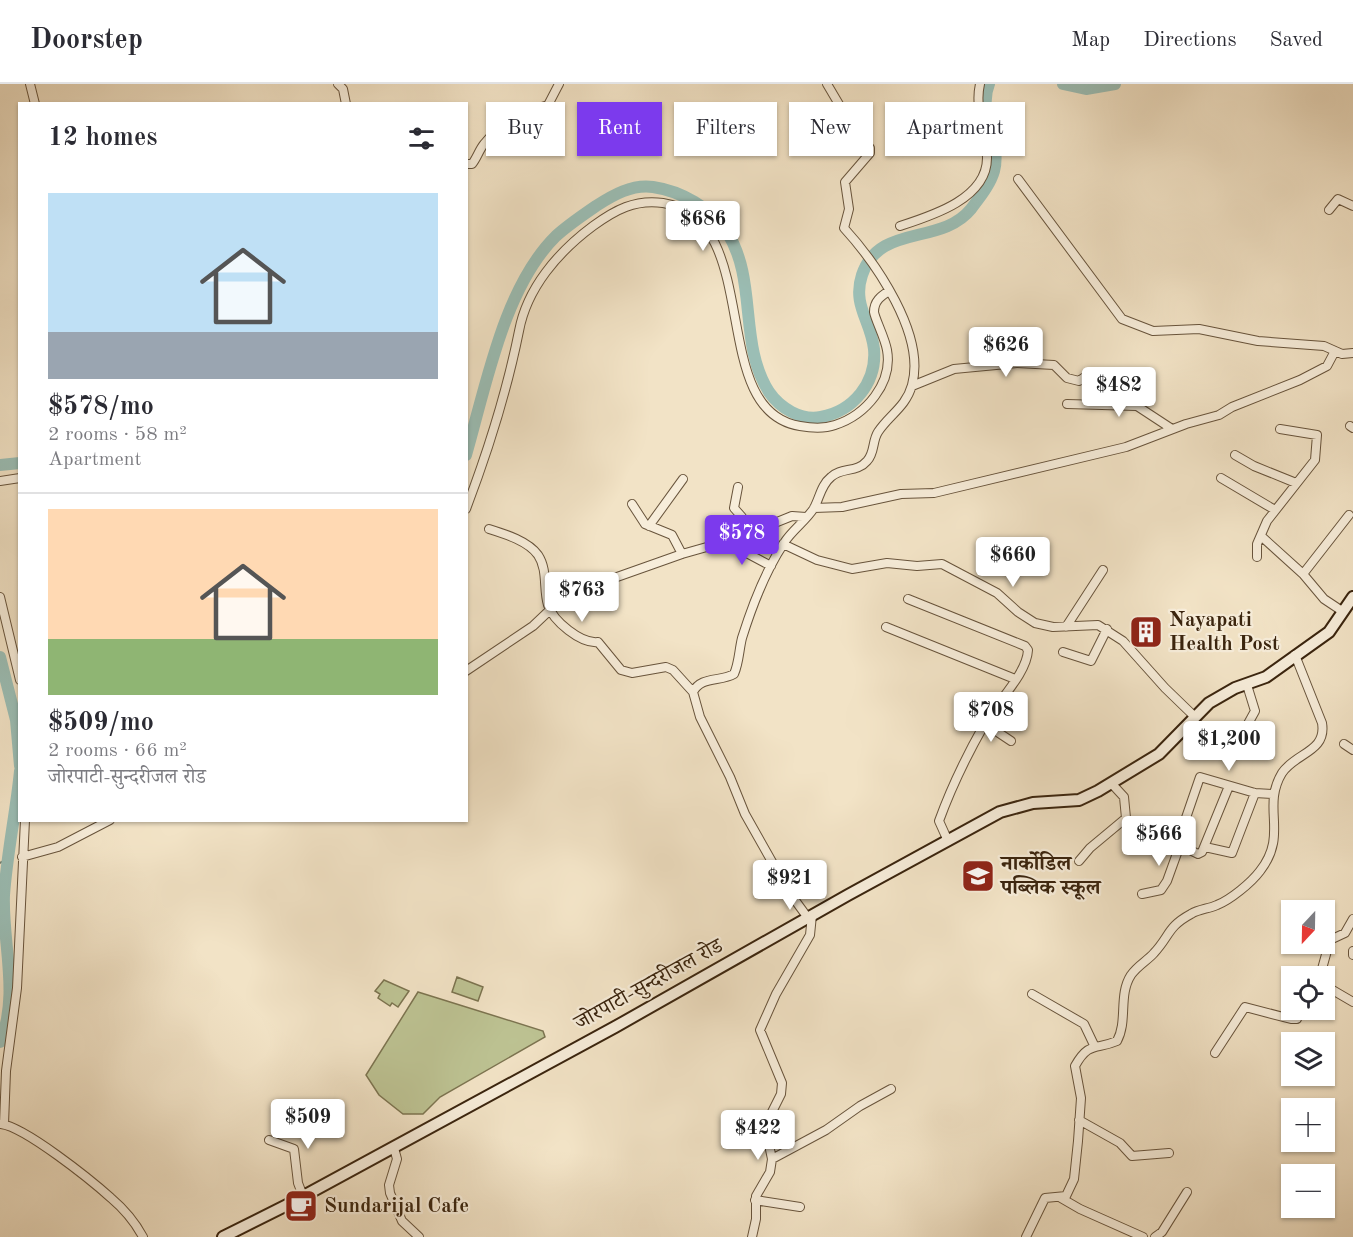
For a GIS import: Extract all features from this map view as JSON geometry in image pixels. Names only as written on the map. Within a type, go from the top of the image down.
[{"type":"main road","name":"जोरपाटी-सुन्दरीजल रोड","points":[[223,1237],[303,1197],[615,1027],[1000,812],[1034,804],[1079,800],[1112,784],[1159,754],[1220,695],[1266,676],[1329,632],[1353,597]]},
{"type":"street","points":[[30,84],[34,102]]},
{"type":"street","points":[[338,84],[343,89],[346,102]]},
{"type":"street","points":[[468,164],[472,164],[484,143],[508,121],[524,111],[548,105],[559,84]]},
{"type":"street","points":[[693,692],[695,687],[706,681],[734,674],[743,636],[771,566],[783,544],[814,507],[821,490],[830,477],[837,472],[858,469],[870,459],[878,432],[902,407],[912,386],[914,370],[912,346],[889,291],[860,246],[844,228],[849,209],[845,182],[870,153],[870,148],[853,128],[827,84]]},
{"type":"street","points":[[900,226],[962,199],[974,187],[983,172],[987,158],[979,108],[980,84]]},
{"type":"street","points":[[1018,179],[1122,319],[1131,324],[1153,331],[1199,329],[1280,345],[1324,346],[1335,351],[1353,353]]},
{"type":"street","points":[[1329,210],[1338,199],[1353,206]]},
{"type":"street","points":[[468,503],[513,362],[526,303],[575,239],[622,207],[650,201],[671,204],[702,224],[717,251],[729,281],[747,369],[758,396],[773,414],[794,426],[820,429],[835,426],[861,411],[877,394],[885,376],[888,352],[874,310],[878,298],[889,291]]},
{"type":"street","points":[[814,507],[842,507],[901,494],[934,493],[1126,447],[1172,429],[1219,415],[1232,406],[1300,380],[1327,366],[1335,351]]},
{"type":"street","points":[[912,386],[954,369],[1017,363],[1054,365],[1067,378],[1079,381],[1086,376]]},
{"type":"street","points":[[1067,404],[1137,406],[1172,429]]},
{"type":"street","points":[[1257,557],[1257,544],[1260,536],[1275,510],[1315,460],[1317,435],[1280,429]]},
{"type":"street","points":[[1235,455],[1254,466],[1296,483]]},
{"type":"street","points":[[0,482],[18,478]]},
{"type":"street","points":[[1221,478],[1275,510]]},
{"type":"street","points":[[649,526],[683,479]]},
{"type":"street","points":[[735,539],[742,517],[734,508],[738,487]]},
{"type":"street","points":[[632,504],[649,526],[672,535],[682,554]]},
{"type":"street","points":[[1304,574],[1349,514]]},
{"type":"street","points":[[468,670],[533,626],[550,610],[617,578],[682,554],[735,539],[792,516],[806,517]]},
{"type":"street","points":[[489,529],[515,538],[540,557],[550,610],[570,630],[586,642],[598,642],[621,670],[632,673],[666,667],[673,670],[693,692],[700,717],[745,814],[789,892],[810,917],[810,935],[776,994],[760,1030],[782,1083],[781,1094],[765,1126],[772,1159],[770,1172],[757,1190],[756,1219],[752,1237]]},
{"type":"street","points":[[1260,536],[1304,574],[1324,599],[1342,611]]},
{"type":"street","points":[[726,542],[771,566]]},
{"type":"street","points":[[783,544],[817,560],[852,569],[887,563],[917,566],[942,564],[997,592],[1018,612],[1035,622],[1053,627],[1091,624],[1107,629],[1123,641],[1165,688],[1195,717]]},
{"type":"street","points":[[1066,627],[1103,570]]},
{"type":"street","points":[[0,597],[18,672]]},
{"type":"street","points":[[908,599],[1027,648],[1027,661],[984,723],[939,821],[948,841]]},
{"type":"street","points":[[886,627],[1015,679]]},
{"type":"street","points":[[1063,652],[1091,661],[1107,629]]},
{"type":"street","points":[[1062,1198],[1066,1196],[1074,1179],[1081,1093],[1075,1066],[1083,1053],[1094,1045],[1117,1041],[1126,987],[1130,977],[1142,962],[1154,953],[1172,926],[1194,912],[1218,905],[1257,875],[1266,863],[1272,852],[1274,840],[1272,794],[1288,765],[1313,750],[1323,735],[1322,723],[1295,655]]},
{"type":"street","points":[[1238,742],[1255,711],[1247,685]]},
{"type":"street","points":[[984,723],[1011,741]]},
{"type":"street","points":[[1344,744],[1353,750]]},
{"type":"street","points":[[1142,894],[1161,890],[1167,881],[1180,846],[1178,842],[1200,777],[1255,793],[1272,794]]},
{"type":"street","points":[[1079,861],[1090,848],[1126,818],[1124,797],[1112,784]]},
{"type":"street","points":[[1180,846],[1198,854],[1205,847],[1229,786]]},
{"type":"street","points":[[1205,847],[1233,853],[1255,793]]},
{"type":"street","points":[[25,822],[17,988],[6,1071],[2,1124],[62,1160],[112,1198],[135,1222],[143,1237]]},
{"type":"street","points":[[22,857],[58,847],[106,822]]},
{"type":"street","points":[[1324,966],[1330,940],[1345,933],[1353,919]]},
{"type":"street","points":[[1322,966],[1325,962]]},
{"type":"street","points":[[1335,991],[1353,1002]]},
{"type":"street","points":[[1032,994],[1084,1024],[1094,1045]]},
{"type":"street","points":[[1215,1053],[1245,1007],[1281,1016]]},
{"type":"street","points":[[772,1159],[826,1130],[860,1106],[891,1089]]},
{"type":"street","points":[[1079,1120],[1120,1143],[1132,1156],[1170,1153]]},
{"type":"street","points":[[269,1140],[294,1149],[298,1183],[303,1197]]},
{"type":"street","points":[[393,1148],[397,1159],[389,1185],[390,1193],[402,1221],[419,1237]]},
{"type":"street","points":[[1155,1237],[1162,1232],[1187,1192]]},
{"type":"street","points":[[1026,1237],[1045,1198],[1062,1198],[1080,1209],[1143,1237]]},
{"type":"street","points":[[755,1200],[800,1207]]},
{"type":"green space","points":[[457,977],[483,987],[478,1001],[452,992]]},
{"type":"green space","points":[[384,980],[409,991],[398,1007],[392,1003],[390,1006],[378,998],[380,994],[375,991]]},
{"type":"green space","points":[[418,992],[543,1031],[545,1037],[440,1097],[423,1114],[403,1114],[379,1095],[366,1075]]},
{"type":"waterway","points":[[468,448],[499,339],[523,282],[538,257],[565,228],[602,202],[616,194],[638,187],[664,189],[694,202],[713,215],[727,232],[742,271],[754,353],[760,373],[774,398],[785,408],[806,417],[821,417],[843,409],[861,394],[867,384],[874,361],[872,339],[859,295],[862,275],[870,259],[882,248],[896,241],[944,228],[958,220],[971,209],[992,176],[996,160],[986,106],[989,84]]},
{"type":"waterway","points":[[1063,84],[1086,89],[1115,84]]},
{"type":"waterway","points":[[0,465],[18,463]]},
{"type":"waterway","points":[[0,657],[16,720],[18,743]]},
{"type":"waterway","points":[[0,1042],[9,1006],[10,988],[4,895],[18,786]]},
{"type":"waterway","points":[[0,863],[9,858]]},
{"type":"place","name":"Nayapati Health Post","points":[[1146,632]]},
{"type":"place","name":"नार्कोडिल पब्लिक स्कूल","points":[[978,876]]},
{"type":"place","name":"Sundarijal Cafe","points":[[301,1206]]}]
